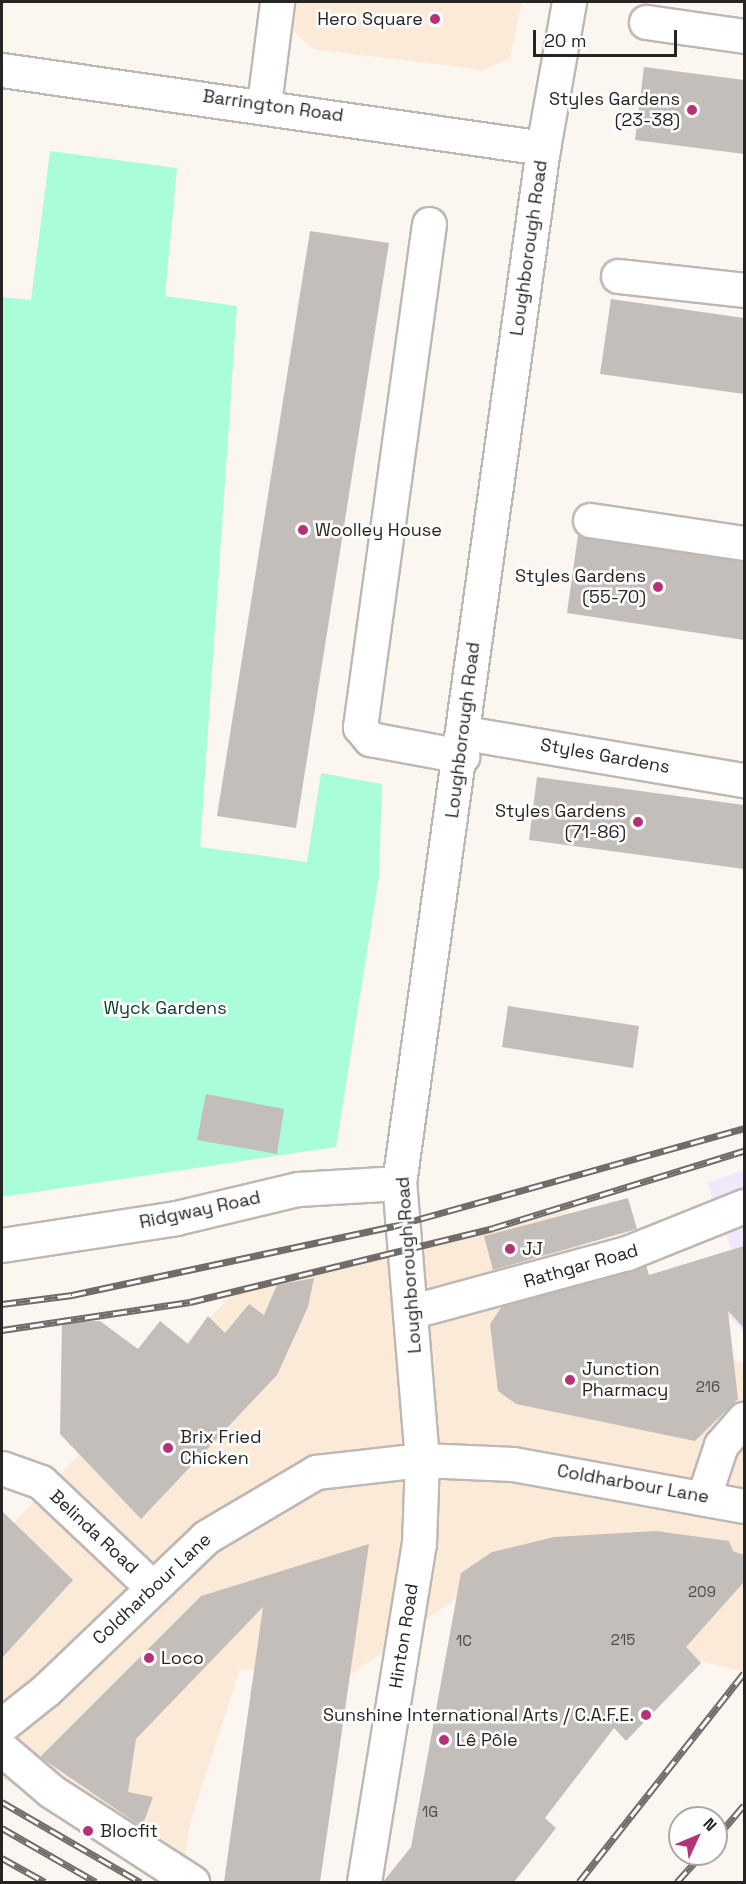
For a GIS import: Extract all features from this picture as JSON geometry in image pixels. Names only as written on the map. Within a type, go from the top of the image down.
[{"type":"street","points":[[264,104],[277,2]]},
{"type":"street","name":"Loughborough Road","points":[[422,1460],[413,1311],[399,1183],[464,745],[543,148],[569,2]]},
{"type":"street","points":[[646,22],[744,36]]},
{"type":"street","name":"Barrington Road","points":[[2,70],[264,104],[543,148]]},
{"type":"street","name":"Styles Gardens","points":[[429,224],[360,727],[370,739],[464,745],[744,780]]},
{"type":"street","points":[[618,276],[744,290]]},
{"type":"street","points":[[590,520],[744,543]]},
{"type":"street","name":"Ridgway Road","points":[[2,1245],[176,1218],[298,1189],[399,1183]]},
{"type":"street","name":"Rathgar Road","points":[[413,1311],[627,1253],[744,1206]]},
{"type":"street","points":[[704,1496],[722,1445],[744,1419]]},
{"type":"street","name":"Coldharbour Lane","points":[[2,1725],[46,1690],[151,1586],[206,1537],[316,1472],[422,1460],[513,1464],[704,1496],[744,1506]]},
{"type":"street","name":"Hinton Road","points":[[364,1882],[419,1544],[422,1460]]},
{"type":"street","name":"Belinda Road","points":[[2,1468],[41,1482],[151,1586]]},
{"type":"street","points":[[2,1749],[51,1791],[192,1882]]},
{"type":"shaded area","points":[[295,2],[522,2],[510,59],[483,70],[313,49],[292,30]]},
{"type":"shaded area","points":[[744,1170],[744,1332],[709,1297],[731,1248],[707,1183]]},
{"type":"shaded area","points":[[569,1210],[608,1322],[744,1363],[744,1672],[455,1599],[348,1677],[240,1669],[190,1823],[184,1864],[159,1878],[2,1778],[2,1535],[232,1295]]},
{"type":"green space","name":"Wyck Gardens","points":[[50,151],[177,168],[165,296],[237,306],[200,847],[307,862],[321,773],[382,784],[379,876],[336,1147],[2,1197],[2,297],[31,300]]},
{"type":"building","name":"Styles Gardens (23-38)","points":[[644,67],[744,80],[744,154],[635,140]]},
{"type":"building","name":"Woolley House","points":[[310,231],[389,243],[296,828],[217,816]]},
{"type":"building","points":[[611,299],[744,318],[744,394],[600,374]]},
{"type":"building","name":"Styles Gardens (55-70)","points":[[578,535],[744,561],[744,640],[567,613]]},
{"type":"building","name":"Styles Gardens (71-86)","points":[[537,777],[744,805],[744,869],[529,840]]},
{"type":"building","points":[[508,1006],[639,1026],[633,1068],[502,1047]]},
{"type":"building","points":[[206,1094],[284,1109],[277,1154],[197,1140]]},
{"type":"building","points":[[628,1198],[637,1229],[493,1270],[484,1236]]},
{"type":"building","points":[[744,1246],[744,1328],[728,1311],[738,1399],[695,1441],[516,1404],[498,1391],[490,1324],[502,1306],[646,1265],[649,1275]]},
{"type":"building","points":[[314,1278],[308,1307],[277,1375],[141,1519],[60,1434],[62,1322],[100,1321],[138,1349],[160,1321],[188,1344],[208,1316],[225,1333],[249,1304],[264,1315],[277,1285]]},
{"type":"building","points":[[2,1511],[73,1580],[2,1658]]},
{"type":"building","points":[[656,1531],[729,1541],[733,1551],[744,1555],[744,1582],[686,1647],[701,1663],[626,1741],[614,1728],[545,1818],[556,1828],[514,1882],[383,1882],[411,1847],[461,1573],[492,1552],[554,1537]]},
{"type":"building","points":[[369,1544],[320,1882],[224,1882],[263,1607],[136,1739],[128,1792],[153,1797],[142,1827],[40,1757],[201,1596]]},
{"type":"railway","points":[[2,1304],[72,1295],[394,1226],[744,1128]]},
{"type":"railway","points":[[2,1330],[190,1302],[493,1228],[744,1151]]},
{"type":"railway","points":[[579,1882],[744,1673]]},
{"type":"railway","points":[[2,1802],[140,1882]]},
{"type":"railway","points":[[728,1824],[744,1805]]},
{"type":"railway","points":[[2,1828],[96,1882]]},
{"type":"railway","points":[[2,1858],[45,1882]]},
{"type":"railway","points":[[677,1882],[691,1866]]},
{"type":"place","name":"Hero Square","points":[[435,19]]},
{"type":"place","name":"Styles Gardens (23-38)","points":[[692,110]]},
{"type":"place","name":"Woolley House","points":[[303,530]]},
{"type":"place","name":"Styles Gardens (55-70)","points":[[658,587]]},
{"type":"place","name":"Styles Gardens (71-86)","points":[[638,822]]},
{"type":"place","name":"JJ","points":[[510,1249]]},
{"type":"place","name":"Junction Pharmacy","points":[[570,1380]]},
{"type":"place","name":"Brix Fried Chicken","points":[[168,1448]]},
{"type":"place","name":"Loco","points":[[149,1658]]},
{"type":"place","name":"Sunshine International Arts / C.A.F.E.","points":[[646,1715]]},
{"type":"place","name":"Lê Pôle","points":[[444,1740]]},
{"type":"place","name":"Blocfit","points":[[88,1831]]}]
